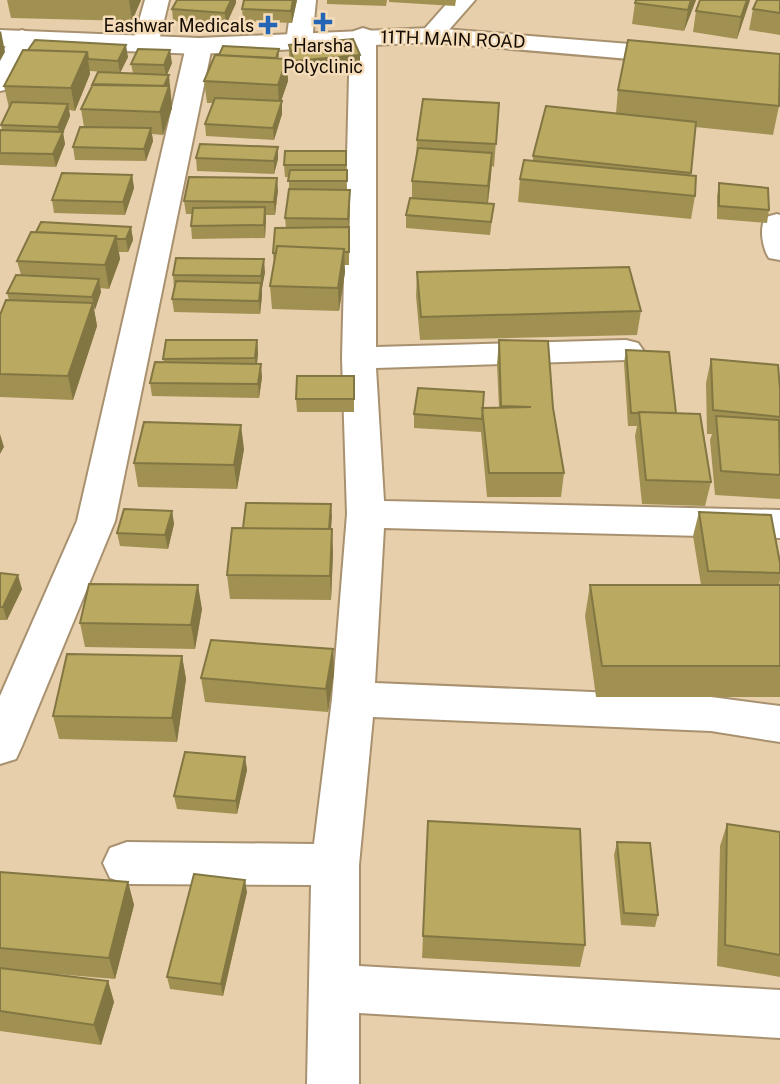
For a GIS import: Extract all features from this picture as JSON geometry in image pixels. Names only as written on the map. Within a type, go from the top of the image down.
[{"type":"street","points":[[145,44],[157,0]]},
{"type":"street","points":[[299,42],[304,0]]},
{"type":"street","points":[[431,34],[463,0]]},
{"type":"street","name":"11TH MAIN ROAD","points":[[11,38],[200,46],[431,34],[780,64]]},
{"type":"street","points":[[333,1084],[335,865],[353,699],[366,514],[359,358],[363,36]]},
{"type":"street","points":[[0,83],[11,38]]},
{"type":"street","points":[[0,746],[96,521],[200,46]]},
{"type":"street","points":[[359,358],[626,350]]},
{"type":"street","points":[[366,514],[780,524]]},
{"type":"street","points":[[353,699],[711,715],[780,724]]},
{"type":"street","points":[[127,863],[335,865]]},
{"type":"street","points":[[334,988],[780,1014]]},
{"type":"building","points":[[177,0],[231,0],[225,13],[172,9]]},
{"type":"building","points":[[244,0],[293,0],[291,11],[242,9]]},
{"type":"building","points":[[636,0],[691,0],[688,10],[635,3]]},
{"type":"building","points":[[700,0],[747,0],[741,17],[696,11]]},
{"type":"building","points":[[757,0],[780,0],[780,13],[753,9]]},
{"type":"building","points":[[353,39],[360,55],[294,61],[289,45]]},
{"type":"building","points":[[35,40],[126,45],[118,61],[88,59],[87,52],[28,50]]},
{"type":"building","points":[[628,40],[780,54],[779,106],[618,90]]},
{"type":"building","points":[[223,46],[279,49],[276,58],[219,55]]},
{"type":"building","points":[[138,49],[170,50],[164,65],[131,64]]},
{"type":"building","points":[[23,50],[87,52],[71,88],[4,86]]},
{"type":"building","points":[[215,55],[287,59],[278,85],[204,81]]},
{"type":"building","points":[[98,72],[169,75],[164,86],[92,85]]},
{"type":"building","points":[[93,84],[169,86],[160,112],[81,109]]},
{"type":"building","points":[[215,98],[282,101],[273,128],[205,124]]},
{"type":"building","points":[[423,99],[499,103],[496,144],[417,140]]},
{"type":"building","points":[[12,102],[68,104],[58,127],[1,125]]},
{"type":"building","points":[[546,106],[696,122],[691,173],[533,156]]},
{"type":"building","points":[[80,127],[151,128],[144,149],[73,147]]},
{"type":"building","points":[[0,130],[63,132],[53,154],[0,153]]},
{"type":"building","points":[[200,144],[278,147],[274,161],[196,158]]},
{"type":"building","points":[[418,148],[492,153],[488,186],[412,181]]},
{"type":"building","points":[[285,151],[346,151],[346,165],[284,165]]},
{"type":"building","points":[[524,160],[696,176],[695,196],[520,179]]},
{"type":"building","points":[[290,170],[347,170],[347,181],[288,181]]},
{"type":"building","points":[[62,173],[132,175],[123,202],[52,200]]},
{"type":"building","points":[[189,177],[277,178],[274,202],[184,201]]},
{"type":"building","points":[[719,183],[768,188],[769,210],[719,206]]},
{"type":"building","points":[[289,189],[350,190],[348,219],[285,218]]},
{"type":"building","points":[[410,198],[494,204],[491,222],[406,215]]},
{"type":"building","points":[[265,207],[264,225],[191,226],[193,208]]},
{"type":"building","points":[[41,222],[131,227],[126,239],[117,239],[116,236],[36,232]]},
{"type":"building","points":[[349,227],[349,252],[344,252],[344,249],[277,246],[276,253],[273,253],[275,228]]},
{"type":"building","points":[[31,232],[116,236],[105,265],[17,261]]},
{"type":"building","points":[[277,246],[344,249],[338,288],[270,286]]},
{"type":"building","points":[[176,258],[264,259],[261,276],[173,275]]},
{"type":"building","points":[[629,267],[641,311],[421,317],[417,272]]},
{"type":"building","points":[[16,275],[99,279],[92,297],[7,293]]},
{"type":"building","points":[[176,281],[261,283],[259,301],[172,299]]},
{"type":"building","points":[[6,300],[93,303],[68,376],[0,374],[0,315]]},
{"type":"building","points":[[166,340],[257,340],[255,358],[163,359]]},
{"type":"building","points":[[499,340],[548,341],[553,408],[564,473],[489,473],[482,408],[531,407],[501,406]]},
{"type":"building","points":[[626,350],[669,352],[676,413],[631,413]]},
{"type":"building","points":[[711,359],[778,365],[780,417],[713,410]]},
{"type":"building","points":[[155,362],[261,364],[258,384],[150,383]]},
{"type":"building","points":[[297,376],[354,376],[354,399],[296,399]]},
{"type":"building","points":[[418,388],[484,392],[482,419],[414,414]]},
{"type":"building","points":[[639,412],[700,414],[711,482],[646,480]]},
{"type":"building","points":[[716,416],[779,420],[780,475],[721,471]]},
{"type":"building","points":[[144,422],[241,425],[234,465],[134,463]]},
{"type":"building","points":[[246,503],[331,504],[329,529],[243,528]]},
{"type":"building","points":[[124,509],[172,511],[165,535],[117,533]]},
{"type":"building","points":[[699,512],[771,515],[780,573],[708,571]]},
{"type":"building","points":[[232,528],[332,529],[330,576],[227,575]]},
{"type":"building","points":[[0,573],[18,575],[3,607],[0,607]]},
{"type":"building","points":[[89,584],[198,585],[191,625],[80,623]]},
{"type":"building","points":[[590,585],[780,585],[780,666],[602,666]]},
{"type":"building","points":[[211,640],[333,649],[326,689],[201,678]]},
{"type":"building","points":[[67,654],[182,656],[172,718],[53,716]]},
{"type":"building","points":[[185,752],[245,757],[236,801],[174,796]]},
{"type":"building","points":[[428,821],[580,829],[585,945],[423,936]]},
{"type":"building","points":[[727,824],[780,832],[780,955],[725,945]]},
{"type":"building","points":[[617,842],[650,843],[658,915],[624,913]]},
{"type":"building","points":[[0,872],[128,882],[109,958],[0,948]]},
{"type":"building","points":[[194,874],[245,880],[221,984],[167,977]]},
{"type":"building","points":[[0,968],[108,981],[94,1025],[0,1011]]},
{"type":"place","name":"Harsha Polyclinic","points":[[323,22]]},
{"type":"place","name":"Eashwar Medicals","points":[[268,25]]}]
